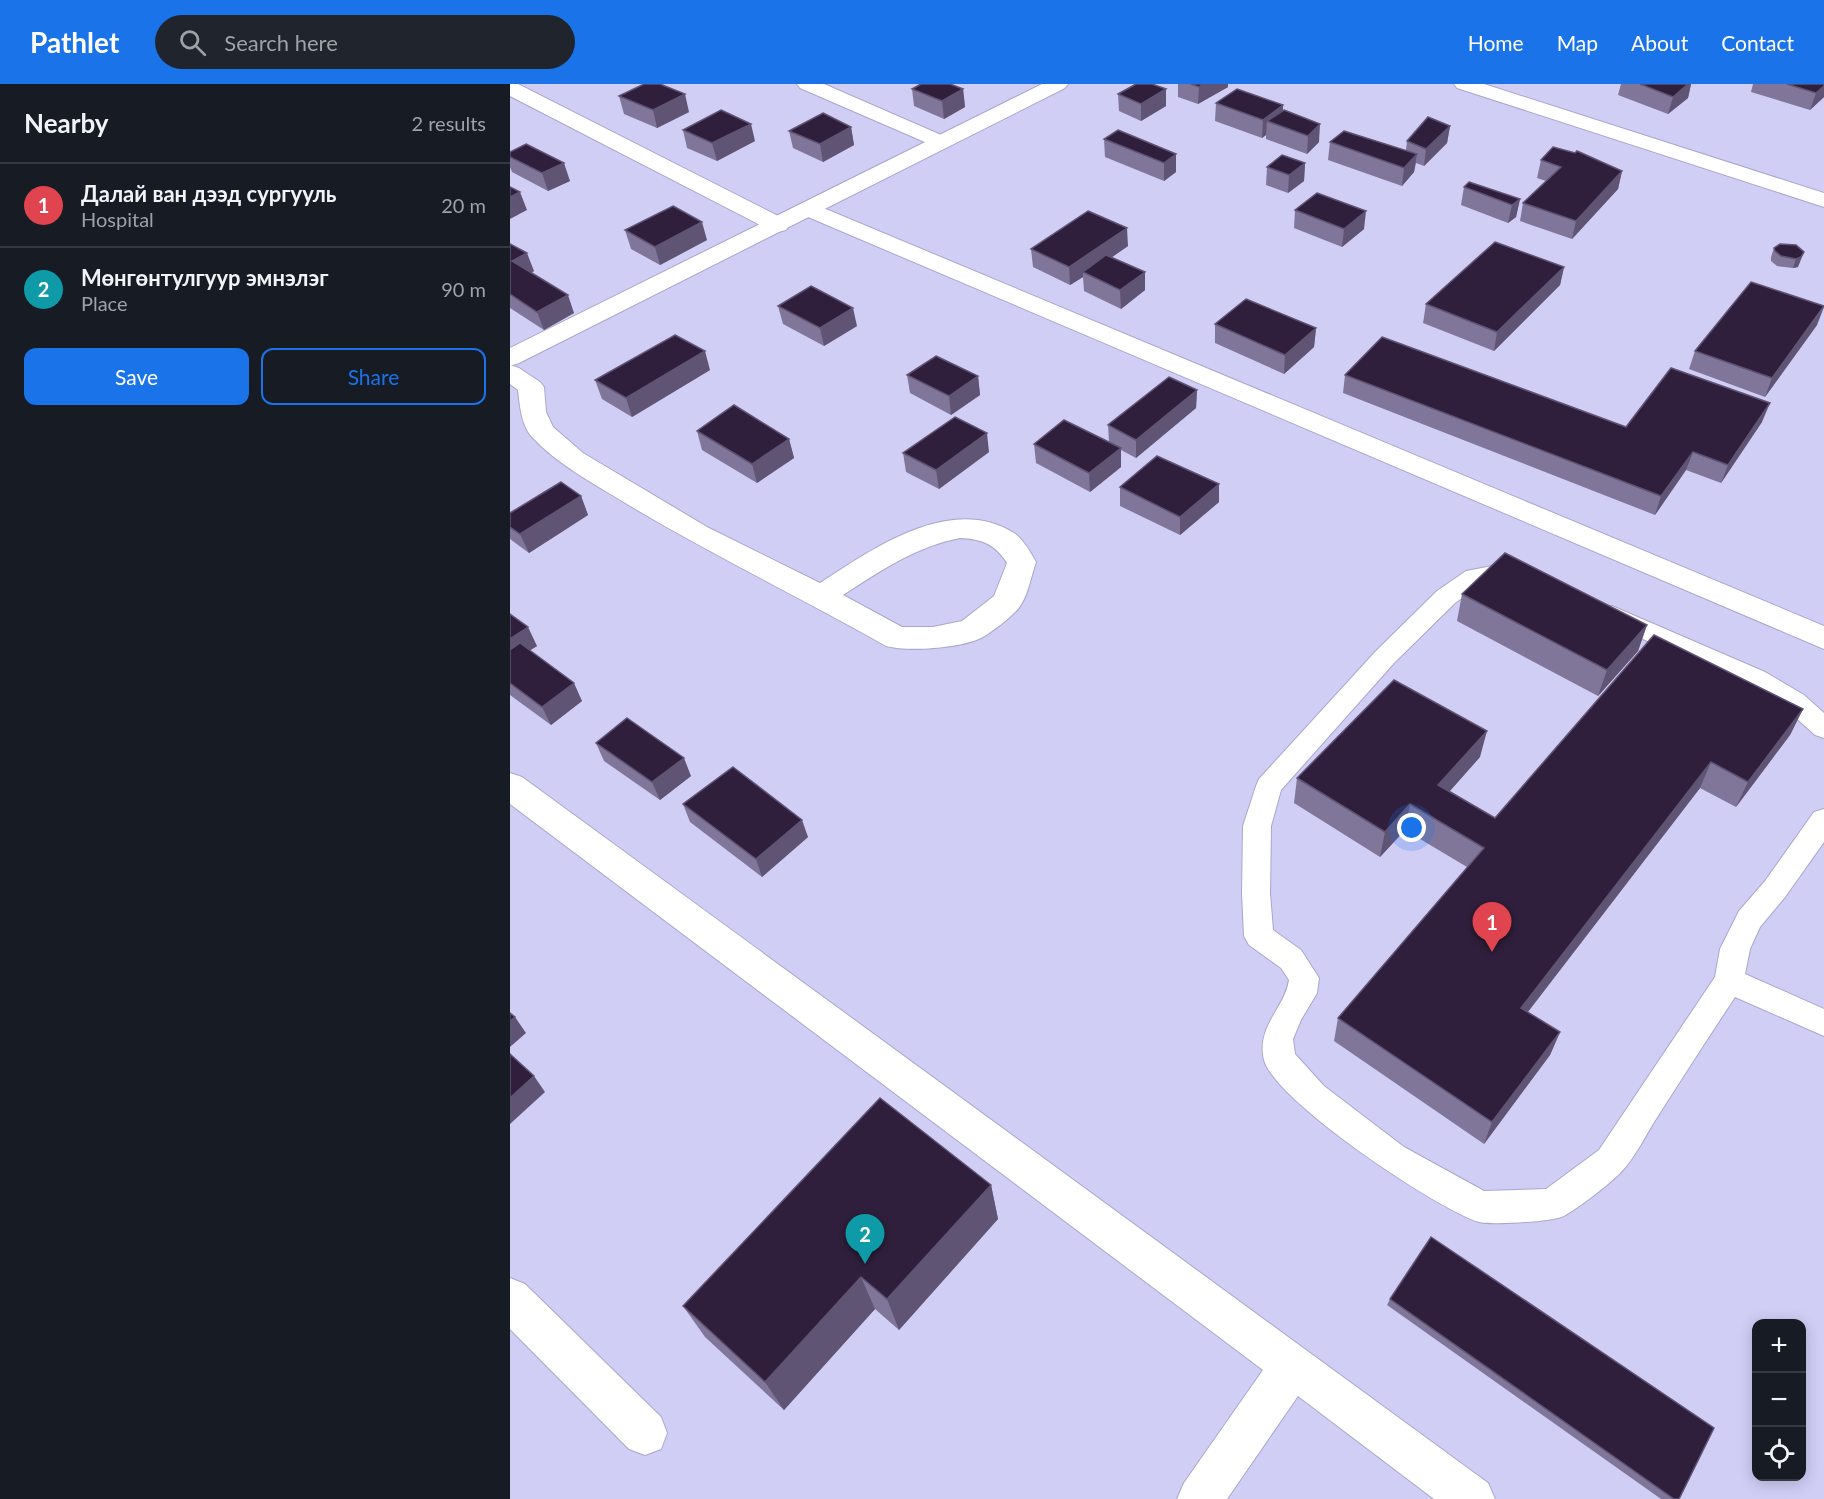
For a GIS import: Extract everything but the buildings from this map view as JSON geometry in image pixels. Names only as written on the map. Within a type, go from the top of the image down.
[{"type":"street","points":[[807,84],[941,142]]},
{"type":"street","points":[[510,358],[1058,84]]},
{"type":"street","points":[[1464,84],[1824,200]]},
{"type":"street","points":[[510,88],[778,225]]},
{"type":"street","points":[[809,209],[1824,638]]},
{"type":"street","points":[[510,373],[531,387],[533,412],[541,432],[573,459],[697,534],[821,596],[897,638],[933,638],[971,630],[1007,602],[1022,562],[1005,540],[978,528],[931,533],[892,551],[821,596]]},
{"type":"street","points":[[510,786],[1472,1499]]},
{"type":"street","points":[[510,1299],[645,1433]]},
{"type":"street","points":[[1200,1499],[1292,1367]]},
{"type":"lane","points":[[1538,583],[1503,572],[1474,577],[1446,597],[1385,657],[1269,786],[1257,826],[1256,893],[1259,936],[1291,959],[1304,978],[1302,993],[1288,1014],[1278,1038],[1280,1060],[1313,1096],[1393,1158],[1481,1207],[1552,1205],[1610,1161],[1729,981],[1736,949],[1749,919],[1774,889],[1824,820]]},
{"type":"lane","points":[[1592,606],[1756,679],[1795,702],[1824,728]]},
{"type":"lane","points":[[1729,981],[1824,1023]]},
{"type":"place","name":"Далай ван дээд сургууль","points":[[1492,952]]},
{"type":"place","name":"Мөнгөнтулгуур эмнэлэг","points":[[865,1264]]}]
